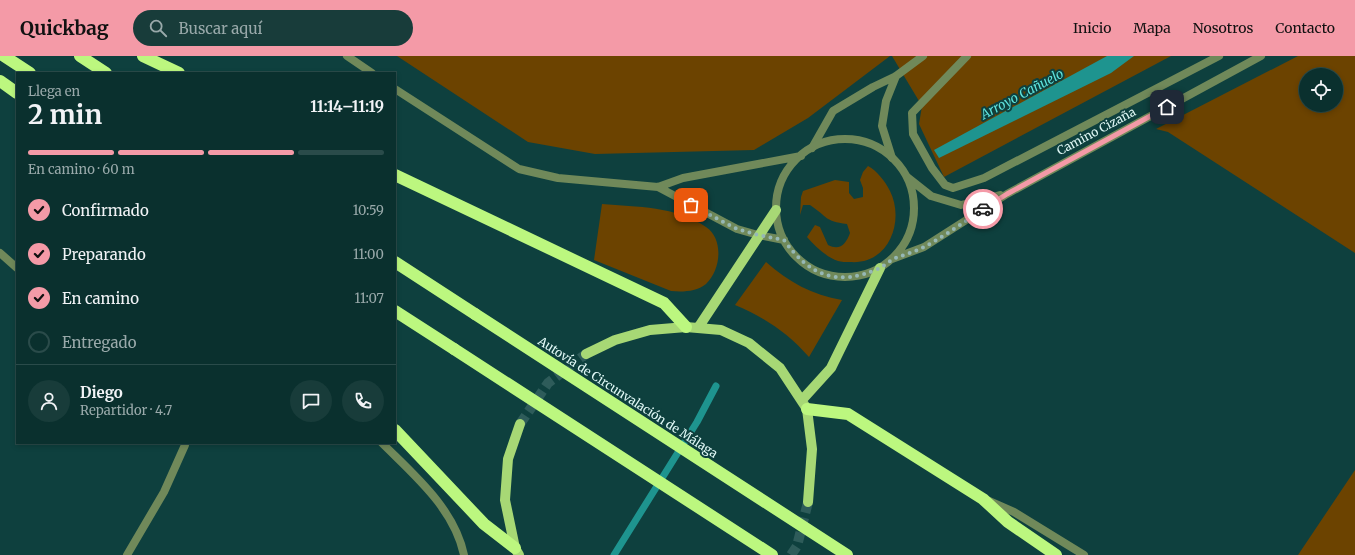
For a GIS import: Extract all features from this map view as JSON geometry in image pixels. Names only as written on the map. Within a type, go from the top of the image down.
[{"type":"highway","points":[[4,56],[28,72]]},
{"type":"highway","points":[[80,56],[104,72]]},
{"type":"highway","points":[[143,56],[177,72]]},
{"type":"highway","points":[[0,80],[16,92]]},
{"type":"highway","points":[[396,175],[664,303],[692,328]]},
{"type":"highway","name":"Autovía de Circunvalación de Málaga","points":[[396,263],[847,555]]},
{"type":"highway","points":[[396,312],[772,555]]},
{"type":"highway","points":[[804,405],[848,414],[983,499],[1008,522],[1056,555]]},
{"type":"highway","points":[[396,431],[484,524],[517,551]]},
{"type":"main road","points":[[692,328],[776,210]]},
{"type":"main road","points":[[804,405],[831,368],[880,268]]},
{"type":"main road","points":[[586,354],[615,340],[650,330],[692,328],[721,330],[749,343],[780,368],[804,405],[812,449],[808,502]]},
{"type":"main road","points":[[517,551],[505,500],[508,459],[520,424]]},
{"type":"street","points":[[347,56],[371,72]]},
{"type":"street","points":[[812,148],[833,111],[873,87],[896,76],[923,56]]},
{"type":"street","points":[[967,56],[912,113],[914,134],[945,185],[953,188],[984,178],[1219,56]]},
{"type":"street","name":"Camino Cizaña","points":[[892,260],[924,247],[1007,194],[1260,56]]},
{"type":"street","points":[[892,158],[882,126],[886,101],[896,76]]},
{"type":"street","points":[[396,90],[519,169],[558,178],[658,187],[737,229],[784,240]]},
{"type":"street","points":[[832,140],[853,140],[874,146],[892,158],[907,177],[914,198],[913,221],[906,242],[892,260],[880,268],[859,276],[836,277],[815,271],[797,258],[784,240],[778,225],[776,210],[779,190],[787,171],[801,156],[812,148],[832,140]]},
{"type":"street","points":[[658,187],[683,178],[801,156]]},
{"type":"street","name":"Camino Cizaña","points":[[907,177],[931,196],[961,205],[1007,194]]},
{"type":"street","points":[[0,254],[16,267]]},
{"type":"street","points":[[127,555],[164,492],[184,444]]},
{"type":"street","points":[[383,444],[424,486],[448,514],[464,555]]},
{"type":"street","points":[[983,499],[1014,512],[1084,555]]},
{"type":"shaded area","points":[[397,56],[890,56],[808,118],[754,150],[595,154],[528,142]]},
{"type":"shaded area","points":[[892,56],[1171,56],[944,177],[919,124],[922,106]]},
{"type":"shaded area","points":[[1298,56],[1355,56],[1355,253],[1168,132],[1156,129]]},
{"type":"shaded area","points":[[868,166],[875,171],[890,191],[896,215],[894,227],[890,239],[884,249],[875,256],[864,261],[838,261],[825,254],[807,237],[815,225],[820,227],[828,245],[832,247],[839,247],[847,240],[850,233],[847,224],[830,220],[810,205],[803,205],[800,215],[801,197],[803,191],[835,180],[849,182],[849,193],[854,199],[863,197],[863,188],[860,180],[863,172]]},
{"type":"shaded area","points":[[602,204],[669,211],[694,220],[706,227],[712,232],[718,247],[717,263],[711,278],[706,284],[698,289],[671,291],[594,260]]},
{"type":"shaded area","points":[[766,262],[783,276],[801,287],[821,295],[842,300],[809,357],[793,340],[775,326],[735,305]]},
{"type":"shaded area","points":[[1355,470],[1355,555],[1298,555]]},
{"type":"water","points":[[1107,56],[1134,56],[1111,73],[939,158],[934,150]]},
{"type":"waterway","points":[[614,555],[697,422],[716,386]]},
{"type":"tunnel","points":[[520,424],[548,383],[586,354]]},
{"type":"tunnel","points":[[791,555],[797,546],[808,502]]},
{"type":"way so far","points":[[691,205],[737,229],[784,240],[797,258],[815,271],[836,277],[859,276],[880,268],[892,260],[924,247],[983,209]]},
{"type":"route","points":[[983,209],[1007,194],[1167,107]]},
{"type":"water label","name":"Arroyo Cañuelo","points":[[1022,94]]}]
